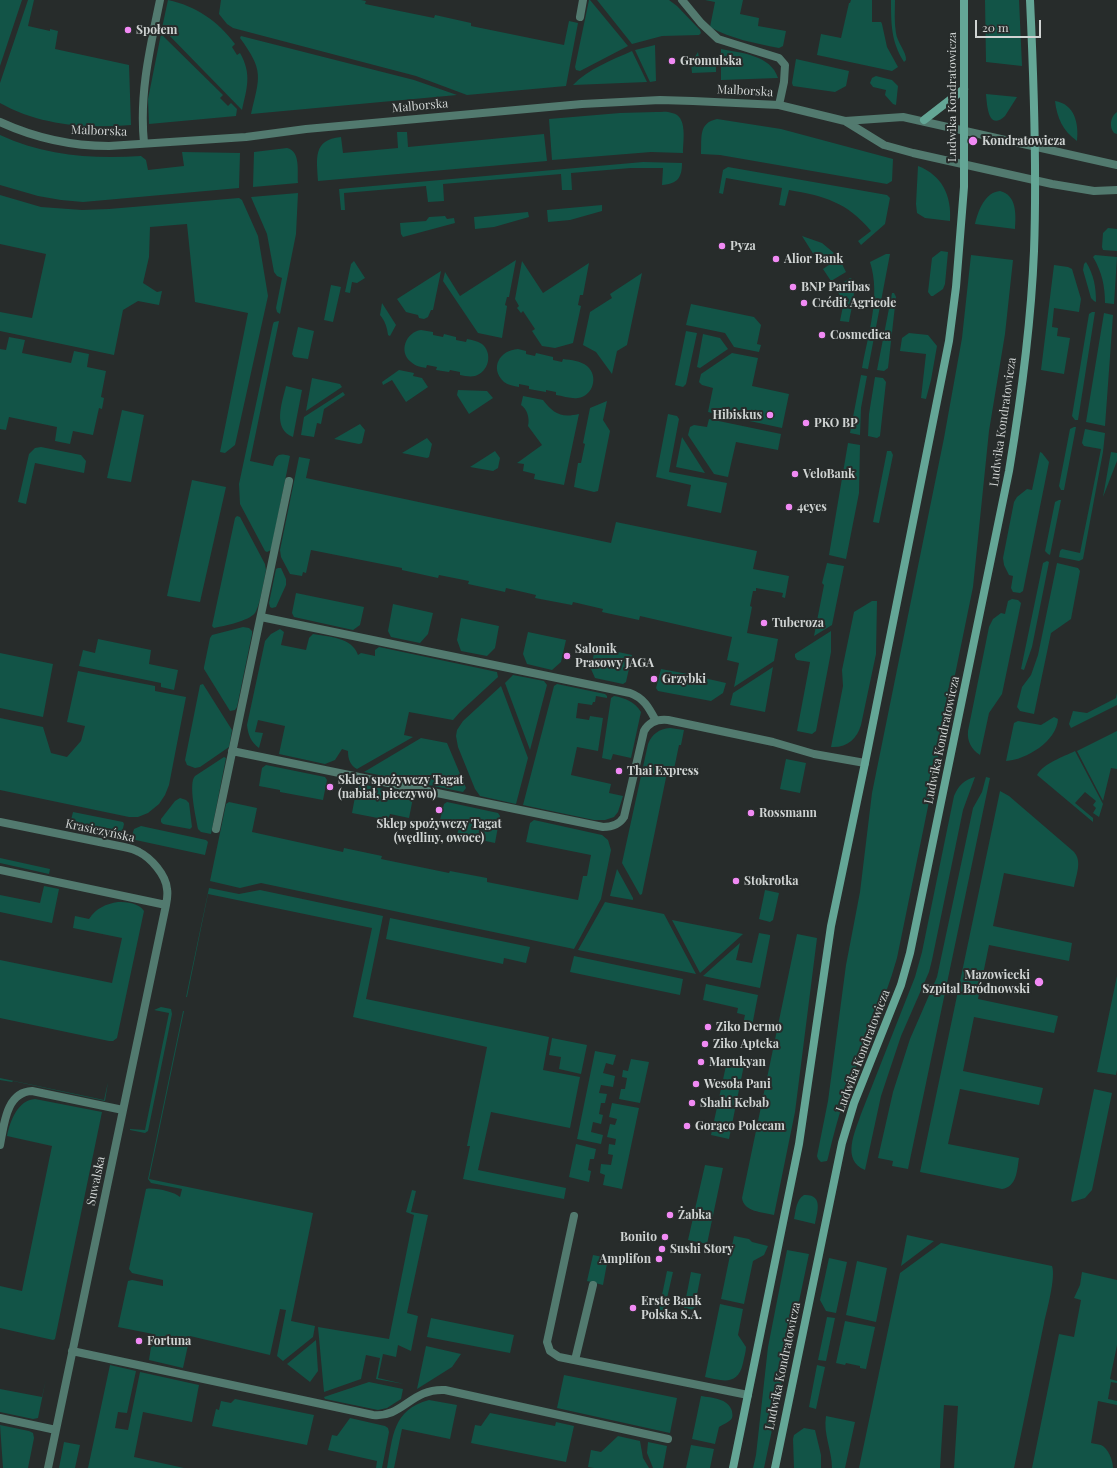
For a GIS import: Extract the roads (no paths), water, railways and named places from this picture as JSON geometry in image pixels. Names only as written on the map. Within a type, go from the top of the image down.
[{"type":"main road","name":"Ludwika Kondratowicza","points":[[733,1468],[799,1144],[831,926],[948,347],[962,227],[964,164],[964,0]]},
{"type":"main road","name":"Ludwika Kondratowicza","points":[[775,1468],[842,1143],[854,1103],[901,985],[910,953],[993,553],[1015,434],[1027,338],[1034,258],[1035,146],[1030,0]]},
{"type":"main road","points":[[924,120],[964,89]]},
{"type":"street","points":[[144,144],[142,116],[143,87],[160,0]]},
{"type":"street","points":[[580,17],[583,0]]},
{"type":"street","points":[[682,0],[701,24],[718,39],[779,58],[785,65],[784,82],[779,105]]},
{"type":"street","name":"Malborska","points":[[0,122],[39,137],[75,144],[110,146],[246,137],[306,129],[582,104],[660,100],[779,105],[845,121],[884,145],[1035,180],[1094,191],[1117,190]]},
{"type":"street","name":"Malborska","points":[[845,121],[903,116],[1117,165]]},
{"type":"street","points":[[216,829],[289,481]]},
{"type":"street","points":[[261,617],[630,693],[646,703],[656,721]]},
{"type":"street","points":[[232,751],[607,827],[618,824],[624,817],[644,731],[649,725],[656,721],[664,720],[676,722],[773,742],[814,754],[865,763]]},
{"type":"street","name":"Krasiczyńska","points":[[0,822],[124,847],[139,852],[150,860],[163,876],[167,888],[166,902]]},
{"type":"street","points":[[0,870],[166,902]]},
{"type":"street","name":"Suwalska","points":[[48,1468],[166,902]]},
{"type":"street","points":[[0,1145],[6,1116],[10,1105],[17,1096],[27,1091],[123,1110]]},
{"type":"street","points":[[574,1216],[547,1342],[550,1352],[556,1356],[748,1395]]},
{"type":"street","points":[[575,1360],[593,1284]]},
{"type":"street","points":[[72,1351],[373,1415],[386,1415],[392,1413],[420,1394],[445,1390],[668,1439]]},
{"type":"street","points":[[0,1418],[56,1430]]},
{"type":"place","name":"Społem","points":[[128,30]]},
{"type":"place","name":"Gromulska","points":[[672,61]]},
{"type":"place","name":"Kondratowicza","points":[[973,141]]},
{"type":"place","name":"Pyza","points":[[722,246]]},
{"type":"place","name":"Alior Bank","points":[[776,259]]},
{"type":"place","name":"BNP Paribas","points":[[793,287]]},
{"type":"place","name":"Crédit Agricole","points":[[804,303]]},
{"type":"place","name":"Cosmedica","points":[[822,335]]},
{"type":"place","name":"Hibiskus","points":[[770,415]]},
{"type":"place","name":"PKO BP","points":[[806,423]]},
{"type":"place","name":"VeloBank","points":[[795,474]]},
{"type":"place","name":"4eyes","points":[[789,507]]},
{"type":"place","name":"Tuberoza","points":[[764,623]]},
{"type":"place","name":"Salonik Prasowy JAGA","points":[[567,656]]},
{"type":"place","name":"Grzybki","points":[[654,679]]},
{"type":"place","name":"Thai Express","points":[[619,771]]},
{"type":"place","name":"Sklep spożywczy Tagat (nabiał, pieczywo)","points":[[330,787]]},
{"type":"place","name":"Sklep spożywczy Tagat (wędliny, owoce)","points":[[439,810]]},
{"type":"place","name":"Rossmann","points":[[751,813]]},
{"type":"place","name":"Stokrotka","points":[[736,881]]},
{"type":"place","name":"Mazowiecki Szpital Bródnowski","points":[[1039,982]]},
{"type":"place","name":"Ziko Dermo","points":[[708,1027]]},
{"type":"place","name":"Ziko Apteka","points":[[705,1044]]},
{"type":"place","name":"Marukyan","points":[[701,1062]]},
{"type":"place","name":"Wesoła Pani","points":[[696,1084]]},
{"type":"place","name":"Shahi Kebab","points":[[692,1103]]},
{"type":"place","name":"Gorąco Polecam","points":[[687,1126]]},
{"type":"place","name":"Żabka","points":[[670,1215]]},
{"type":"place","name":"Bonito","points":[[665,1237]]},
{"type":"place","name":"Sushi Story","points":[[662,1249]]},
{"type":"place","name":"Amplifon","points":[[659,1259]]},
{"type":"place","name":"Erste Bank Polska S.A.","points":[[633,1308]]},
{"type":"place","name":"Fortuna","points":[[139,1341]]}]
